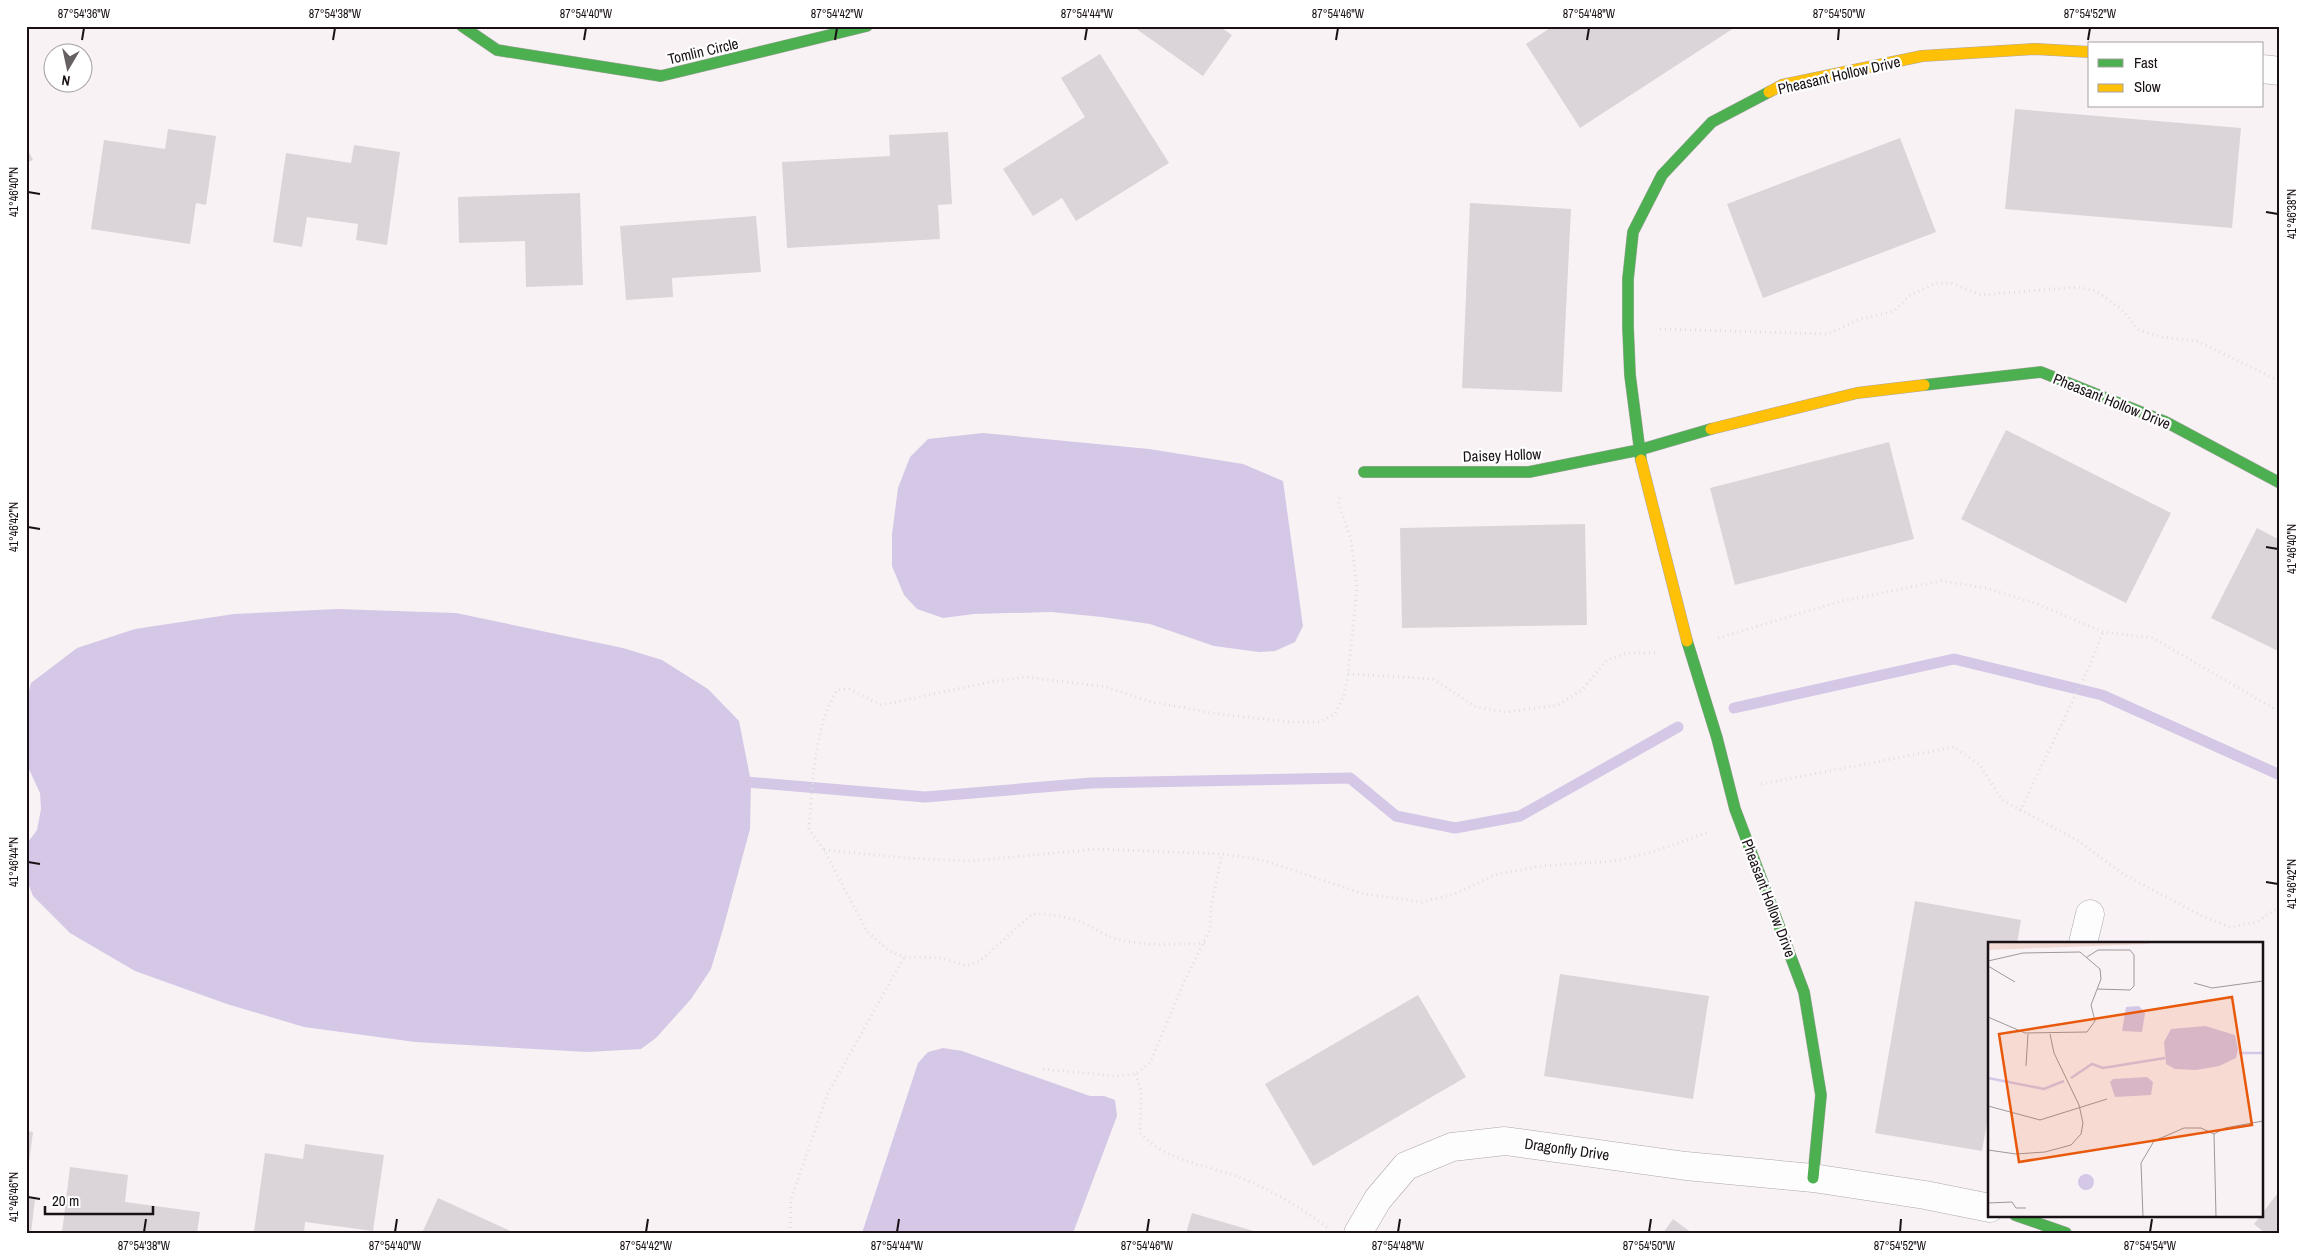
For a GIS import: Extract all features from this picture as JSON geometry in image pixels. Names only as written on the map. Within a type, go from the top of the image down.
[{"type":"street","name":"Tomlin Circle","points":[[462,26],[497,50],[661,76],[867,26]]},
{"type":"street","name":"Pheasant Hollow Drive","points":[[1813,1178],[1821,1095],[1804,992],[1735,808],[1717,738],[1679,616],[1639,450],[1630,375],[1628,327],[1628,278],[1633,232],[1662,175],[1712,122],[1782,85],[1922,56],[2035,49],[2088,52]]},
{"type":"street","points":[[2264,69],[2280,71]]},
{"type":"street","name":"Pheasant Hollow Drive","points":[[1639,450],[1734,422],[1857,393],[2041,372],[2166,422],[2280,482]]},
{"type":"street","name":"Daisey Hollow","points":[[1364,472],[1529,472],[1639,450]]},
{"type":"street","points":[[2083,942],[2090,914]]},
{"type":"street","name":"Dragonfly Drive","points":[[1358,1233],[1378,1199],[1406,1166],[1452,1147],[1505,1141],[1686,1166],[1813,1178]]},
{"type":"street","points":[[1813,1178],[1925,1195],[1988,1208]]},
{"type":"street","points":[[2018,1216],[2066,1233]]},
{"type":"path","points":[[1628,327],[1780,334],[1828,334],[1860,320],[1894,311],[1909,296],[1936,283],[1951,282],[1981,295],[2077,287],[2096,291],[2121,310],[2139,330],[2162,337],[2198,341],[2280,381]]},
{"type":"path","points":[[1205,943],[1167,946],[1139,944],[1114,939],[1076,921],[1052,914],[1032,914],[980,961],[966,966],[943,958],[904,957],[888,951],[867,931],[824,850],[808,829],[815,756],[828,706],[837,690],[849,689],[882,705],[995,681],[1026,677],[1107,687],[1148,700],[1211,713],[1290,722],[1319,722],[1336,714],[1344,696],[1348,674],[1356,589],[1350,539],[1338,501],[1350,483],[1364,472]]},
{"type":"path","points":[[1713,639],[1842,601],[1941,581],[1986,588],[2003,593],[2103,632],[2153,638],[2280,712]]},
{"type":"path","points":[[2020,811],[2090,664],[2103,632]]},
{"type":"path","points":[[1348,674],[1433,679],[1476,707],[1506,712],[1558,704],[1582,690],[1607,660],[1620,655],[1627,653],[1665,653]]},
{"type":"path","points":[[1755,785],[1954,747],[1980,765],[2002,800],[2077,840],[2124,874],[2204,917],[2230,927],[2256,922],[2280,906]]},
{"type":"path","points":[[824,850],[906,858],[970,861],[1097,849],[1222,854],[1262,860],[1364,894],[1422,902],[1454,894],[1496,874],[1542,866],[1615,861],[1654,852],[1713,830]]},
{"type":"path","points":[[1043,1069],[1115,1076],[1136,1074],[1150,1063],[1183,984],[1210,930],[1211,906],[1222,854]]},
{"type":"path","points":[[790,1233],[791,1200],[827,1095],[904,957]]},
{"type":"path","points":[[1136,1074],[1141,1091],[1140,1133],[1150,1143],[1167,1154],[1209,1166],[1269,1190],[1312,1216],[1334,1233]]},
{"type":"shaded area","points":[[983,433],[1149,449],[1243,464],[1283,481],[1303,626],[1295,642],[1275,651],[1259,652],[1214,646],[1150,624],[1102,617],[1051,612],[974,614],[943,618],[917,609],[904,595],[892,566],[892,534],[898,488],[910,457],[928,439]]},
{"type":"shaded area","points":[[337,609],[456,613],[623,648],[662,660],[708,689],[739,721],[751,782],[750,829],[723,929],[711,969],[691,999],[656,1038],[641,1049],[587,1052],[415,1042],[304,1027],[227,1004],[135,971],[70,933],[33,896],[26,878],[26,845],[37,830],[41,809],[40,793],[26,763],[26,702],[31,683],[77,648],[135,629],[234,614]]},
{"type":"shaded area","points":[[943,1048],[962,1051],[1090,1096],[1104,1096],[1115,1100],[1117,1116],[1073,1233],[862,1233],[918,1063],[928,1052]]},
{"type":"building","points":[[1136,26],[1225,26],[1223,29],[1232,35],[1203,76],[1135,28]]},
{"type":"building","points":[[1553,26],[1737,26],[1580,128],[1526,44]]},
{"type":"building","points":[[1100,54],[1169,163],[1076,221],[1062,198],[1033,216],[1003,169],[1085,117],[1061,78]]},
{"type":"building","points":[[2015,109],[2241,128],[2232,228],[2005,209]]},
{"type":"building","points":[[168,129],[216,136],[206,205],[196,203],[190,244],[91,229],[104,140],[165,149]]},
{"type":"building","points":[[948,132],[952,204],[938,205],[940,239],[787,248],[782,162],[890,156],[889,135]]},
{"type":"building","points":[[1900,138],[1936,232],[1763,298],[1727,204]]},
{"type":"building","points":[[354,145],[400,152],[387,245],[356,240],[358,224],[307,217],[302,247],[273,242],[286,153],[351,163]]},
{"type":"building","points":[[26,146],[33,160],[26,163]]},
{"type":"building","points":[[580,193],[583,285],[526,287],[525,241],[459,243],[458,197]]},
{"type":"building","points":[[1470,203],[1571,209],[1562,392],[1462,388]]},
{"type":"building","points":[[756,216],[761,272],[672,278],[673,297],[626,300],[620,226]]},
{"type":"building","points":[[2006,430],[2171,513],[2126,603],[1961,519]]},
{"type":"building","points":[[1889,442],[1914,539],[1735,585],[1710,488]]},
{"type":"building","points":[[1585,524],[1587,625],[1402,628],[1400,528]]},
{"type":"building","points":[[2257,528],[2280,540],[2280,652],[2211,618]]},
{"type":"building","points":[[1915,901],[2021,920],[2017,942],[1988,942],[1988,1117],[1982,1151],[1875,1133]]},
{"type":"building","points":[[1560,974],[1709,996],[1693,1099],[1544,1076]]},
{"type":"building","points":[[1418,995],[1466,1077],[1313,1166],[1265,1084]]},
{"type":"building","points":[[26,1131],[33,1132],[27,1178],[26,1178]]},
{"type":"building","points":[[305,1144],[384,1155],[373,1231],[305,1222],[304,1233],[254,1232],[265,1153],[303,1159]]},
{"type":"building","points":[[70,1167],[128,1175],[125,1202],[200,1212],[197,1233],[62,1233]]},
{"type":"building","points":[[2280,1190],[2280,1233],[2265,1233],[2254,1224],[2260,1216],[2264,1216],[2264,1211]]},
{"type":"building","points":[[26,1198],[35,1199],[31,1233],[26,1233]]},
{"type":"building","points":[[438,1198],[515,1233],[422,1233]]},
{"type":"building","points":[[1192,1213],[1257,1232],[1257,1233],[1186,1233]]},
{"type":"building","points":[[1673,1219],[1692,1233],[1663,1233]]},
{"type":"waterway","points":[[1734,708],[1954,659],[2102,695],[2280,775]]},
{"type":"waterway","points":[[735,781],[925,797],[1091,783],[1350,778],[1396,816],[1455,828],[1520,816],[1678,727]]},
{"type":"traffic: fast","points":[[462,26],[497,50],[661,76],[867,26]]},
{"type":"traffic: fast","points":[[1641,460],[1630,375],[1628,327],[1628,279],[1633,232],[1662,175],[1712,122],[1769,92]]},
{"type":"traffic: fast","points":[[1924,385],[2041,372],[2166,422],[2280,483]]},
{"type":"traffic: fast","points":[[1364,472],[1529,472],[1639,450],[1711,429]]},
{"type":"traffic: fast","points":[[1687,641],[1717,738],[1735,809],[1804,992],[1821,1095],[1813,1178]]},
{"type":"traffic: fast","points":[[2018,1216],[2066,1233]]},
{"type":"traffic: slow","points":[[1769,92],[1782,85],[1922,56],[2035,49],[2088,52]]},
{"type":"traffic: slow","points":[[1711,429],[1857,393],[1924,385]]},
{"type":"traffic: slow","points":[[1641,460],[1687,641]]}]
